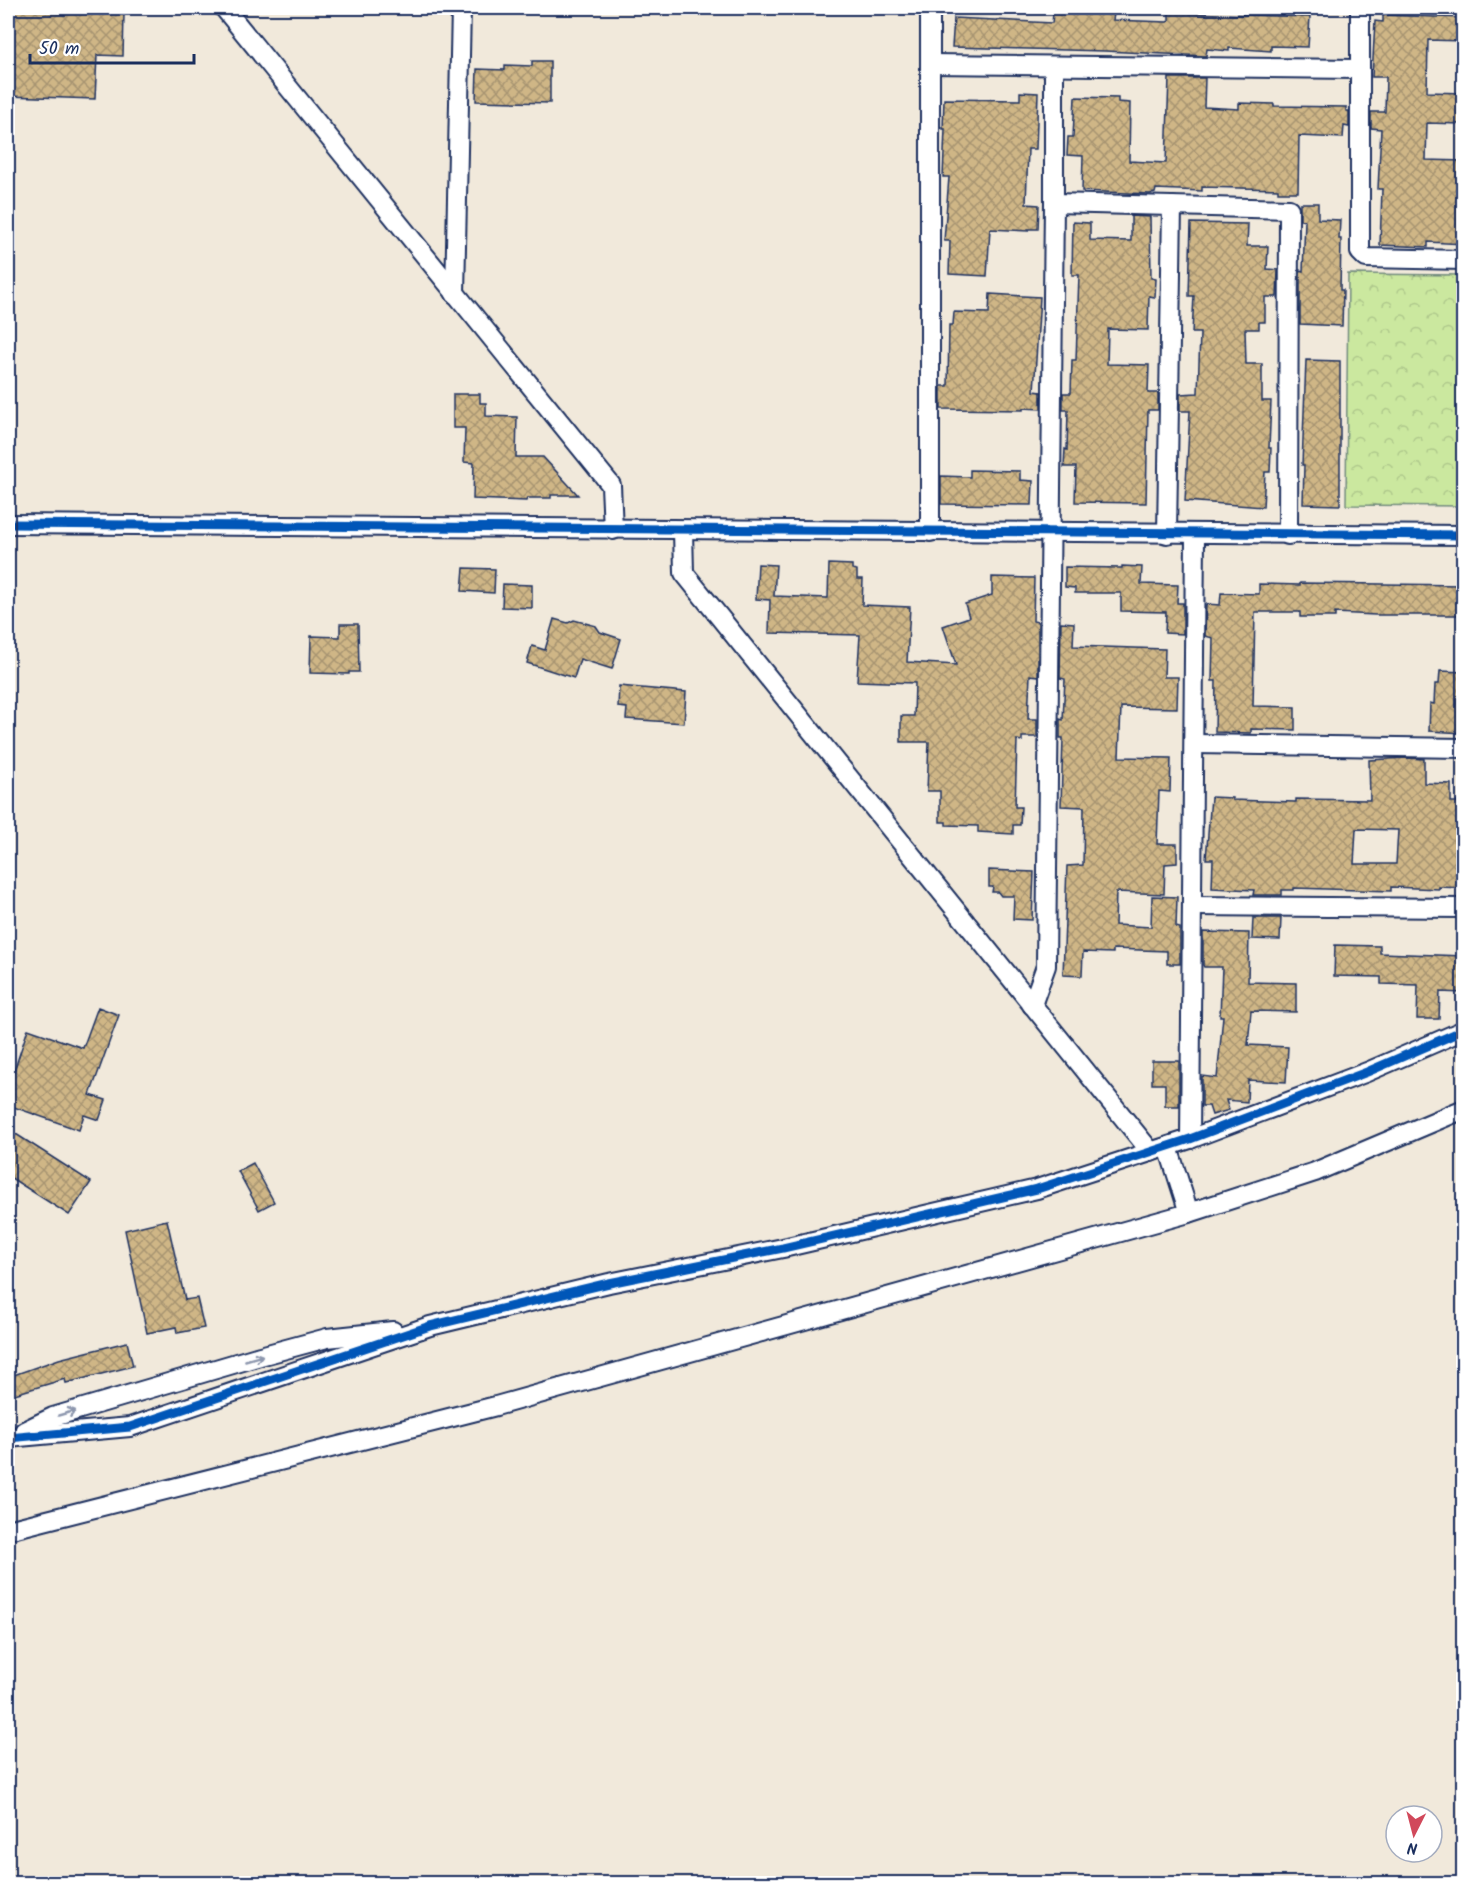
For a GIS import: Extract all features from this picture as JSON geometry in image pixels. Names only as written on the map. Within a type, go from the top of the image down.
[{"type":"street","points":[[224,8],[612,485],[613,530]]},
{"type":"street","points":[[455,294],[460,8]]},
{"type":"street","points":[[930,8],[930,532]]},
{"type":"street","points":[[1360,8],[1360,252],[1366,258],[1464,260]]},
{"type":"street","points":[[930,64],[1359,69]]},
{"type":"street","points":[[1032,1005],[1046,966],[1054,203],[1053,66]]},
{"type":"street","points":[[1054,203],[1289,209],[1288,535]]},
{"type":"street","points":[[1167,534],[1172,206]]},
{"type":"street","points":[[8,524],[1195,535],[1464,535]]},
{"type":"street","points":[[683,530],[684,573],[1032,1005],[1159,1150],[1189,1213]]},
{"type":"street","points":[[1190,1139],[1195,535]]},
{"type":"street","points":[[1194,744],[1464,748]]},
{"type":"street","points":[[1193,906],[1464,908]]},
{"type":"street","points":[[11,1437],[130,1427],[430,1326],[609,1283],[783,1248],[1037,1190],[1190,1139],[1367,1072],[1464,1030]]},
{"type":"street","points":[[8,1530],[496,1406],[1189,1213],[1315,1172],[1464,1109]]},
{"type":"street","points":[[11,1437],[53,1417],[327,1338],[430,1326]]},
{"type":"green space","points":[[1348,274],[1463,275],[1463,506],[1346,505]]},
{"type":"building","points":[[50,8],[63,8],[66,12],[124,14],[123,56],[97,55],[95,99],[8,96],[8,10],[46,11]]},
{"type":"building","points":[[1169,8],[1190,8],[1190,13],[1310,17],[1308,47],[1271,46],[1271,51],[1207,49],[1206,56],[952,47],[954,18],[1052,23],[1053,14],[1114,14],[1113,20],[1167,22],[1169,21]]},
{"type":"building","points":[[1383,15],[1464,18],[1464,41],[1428,40],[1427,92],[1464,93],[1464,121],[1461,121],[1461,124],[1427,123],[1426,160],[1464,161],[1464,244],[1428,242],[1428,247],[1380,245],[1382,189],[1378,189],[1381,129],[1371,128],[1371,112],[1385,112],[1386,77],[1372,77],[1375,21],[1383,22]]},
{"type":"building","points":[[532,61],[550,61],[550,103],[476,101],[477,69],[505,70],[505,65],[532,66]]},
{"type":"building","points":[[1169,78],[1205,78],[1204,107],[1239,109],[1239,103],[1346,107],[1346,111],[1349,111],[1349,127],[1344,126],[1343,138],[1299,136],[1298,192],[1278,192],[1278,189],[1202,187],[1202,191],[1156,189],[1155,193],[1150,194],[1082,191],[1083,156],[1067,155],[1068,137],[1073,137],[1075,97],[1118,98],[1118,102],[1130,103],[1129,161],[1166,163]]},
{"type":"building","points":[[1020,92],[1038,93],[1036,149],[1028,149],[1026,204],[1039,205],[1038,229],[1028,229],[1028,231],[990,229],[987,276],[949,274],[950,241],[944,241],[949,177],[943,177],[944,99],[1020,100]]},
{"type":"building","points":[[1300,203],[1318,203],[1318,219],[1340,220],[1342,326],[1300,324],[1300,270],[1303,271],[1305,221],[1300,220]]},
{"type":"building","points":[[1131,216],[1150,217],[1151,278],[1156,279],[1155,297],[1149,296],[1148,330],[1108,329],[1107,364],[1149,365],[1148,393],[1158,393],[1158,410],[1148,410],[1146,503],[1075,502],[1076,467],[1064,467],[1065,449],[1067,450],[1068,410],[1063,410],[1063,393],[1071,393],[1072,360],[1076,360],[1079,275],[1072,275],[1073,222],[1090,223],[1090,240],[1131,241]]},
{"type":"building","points":[[1191,223],[1248,224],[1247,246],[1268,246],[1267,269],[1278,270],[1277,297],[1265,297],[1265,322],[1259,322],[1259,329],[1245,329],[1246,364],[1262,364],[1262,401],[1271,401],[1270,472],[1265,472],[1263,507],[1185,501],[1190,411],[1180,411],[1180,394],[1198,393],[1200,333],[1192,333],[1194,296],[1189,296]]},
{"type":"building","points":[[990,294],[1040,297],[1034,391],[1041,392],[1041,409],[941,409],[941,386],[948,386],[949,325],[953,325],[954,312],[989,313]]},
{"type":"building","points":[[1306,360],[1340,361],[1340,505],[1303,504],[1304,465],[1302,465]]},
{"type":"building","points":[[453,394],[480,394],[480,403],[486,403],[486,416],[517,417],[516,457],[543,457],[578,495],[551,495],[551,498],[527,498],[526,501],[473,499],[474,463],[464,462],[465,428],[453,428]]},
{"type":"building","points":[[970,470],[1020,471],[1020,480],[1033,481],[1032,505],[941,504],[941,476],[970,477]]},
{"type":"building","points":[[758,564],[776,565],[774,596],[828,598],[829,564],[852,565],[852,569],[857,570],[857,579],[863,579],[862,605],[910,607],[907,662],[956,665],[943,626],[969,617],[965,604],[992,595],[992,577],[1034,578],[1033,621],[1038,622],[1038,676],[1030,675],[1028,719],[1037,719],[1037,737],[1022,737],[1022,741],[1017,740],[1015,807],[1021,807],[1020,825],[1013,825],[1013,834],[978,832],[978,826],[946,825],[946,822],[940,822],[940,791],[927,791],[929,742],[901,742],[901,716],[914,716],[915,683],[857,681],[860,635],[769,633],[770,600],[756,599]]},
{"type":"building","points":[[1122,566],[1142,567],[1141,584],[1178,585],[1177,603],[1183,603],[1183,634],[1165,633],[1166,612],[1121,611],[1121,593],[1075,593],[1075,588],[1065,587],[1065,567],[1122,568]]},
{"type":"building","points":[[464,568],[495,569],[494,593],[462,591]]},
{"type":"building","points":[[1300,583],[1464,585],[1464,615],[1335,613],[1335,617],[1300,617],[1300,612],[1255,612],[1253,706],[1295,707],[1295,730],[1251,729],[1251,733],[1215,732],[1216,681],[1212,681],[1213,638],[1205,636],[1206,604],[1220,605],[1221,593],[1259,594],[1259,584],[1300,585]]},
{"type":"building","points":[[503,584],[532,585],[532,608],[502,607]]},
{"type":"building","points":[[554,619],[568,623],[574,620],[596,626],[600,632],[621,639],[612,669],[580,659],[574,678],[527,663],[532,646],[545,650]]},
{"type":"building","points":[[1061,622],[1074,623],[1073,646],[1165,649],[1164,677],[1178,677],[1177,708],[1121,707],[1119,757],[1171,758],[1170,792],[1159,791],[1157,844],[1177,844],[1177,863],[1165,864],[1164,894],[1116,892],[1115,925],[1151,927],[1152,896],[1177,897],[1176,927],[1180,928],[1180,964],[1167,964],[1167,951],[1113,949],[1113,953],[1083,952],[1082,976],[1063,975],[1067,866],[1083,865],[1084,807],[1061,806],[1063,738],[1060,738],[1060,719],[1063,720],[1065,679],[1060,678]]},
{"type":"building","points":[[340,624],[358,624],[359,672],[310,673],[311,636],[340,637]]},
{"type":"building","points":[[1440,671],[1464,672],[1464,733],[1429,731],[1430,703],[1434,704],[1435,684],[1439,684]]},
{"type":"building","points":[[619,686],[686,692],[684,723],[626,719],[627,708],[618,707]]},
{"type":"building","points":[[1424,759],[1424,783],[1451,784],[1451,802],[1464,802],[1464,888],[1391,887],[1391,891],[1294,888],[1294,890],[1282,890],[1282,895],[1253,895],[1254,890],[1212,888],[1213,859],[1206,859],[1211,797],[1296,802],[1296,799],[1370,800],[1369,760]],"holes":[[[1356,829],[1398,830],[1396,864],[1354,864]]]},
{"type":"building","points":[[989,870],[1034,872],[1032,920],[1013,919],[1014,896],[1001,896],[998,892],[992,892],[993,887],[989,887]]},
{"type":"building","points":[[1253,918],[1281,918],[1280,940],[1252,939]]},
{"type":"building","points":[[1203,932],[1249,933],[1248,982],[1296,983],[1296,1012],[1251,1011],[1248,1045],[1288,1047],[1286,1082],[1248,1080],[1247,1102],[1226,1100],[1229,1110],[1212,1115],[1209,1106],[1202,1106],[1202,1076],[1217,1078],[1223,1016],[1220,1016],[1222,967],[1204,967]]},
{"type":"building","points":[[1335,945],[1380,946],[1380,953],[1464,956],[1464,993],[1440,992],[1439,1019],[1417,1019],[1418,985],[1381,984],[1381,977],[1334,976]]},
{"type":"building","points":[[98,1007],[119,1015],[90,1095],[106,1100],[99,1120],[84,1115],[79,1130],[8,1105],[8,1075],[12,1077],[28,1029],[83,1048]]},
{"type":"building","points":[[1152,1061],[1179,1061],[1179,1106],[1165,1106],[1165,1084],[1152,1084]]},
{"type":"building","points":[[8,1129],[91,1182],[69,1215],[8,1176]]},
{"type":"building","points":[[253,1163],[274,1202],[259,1210],[238,1171]]},
{"type":"building","points":[[167,1220],[185,1300],[197,1298],[204,1328],[177,1333],[176,1327],[147,1333],[125,1230]]},
{"type":"building","points":[[127,1342],[133,1366],[66,1383],[65,1379],[8,1396],[8,1377],[59,1359]]},
{"type":"cycle path","points":[[8,524],[1464,535]]},
{"type":"cycle path","points":[[8,1438],[130,1427],[430,1326],[609,1283],[783,1248],[1037,1189],[1190,1139],[1367,1072],[1464,1030]]}]
